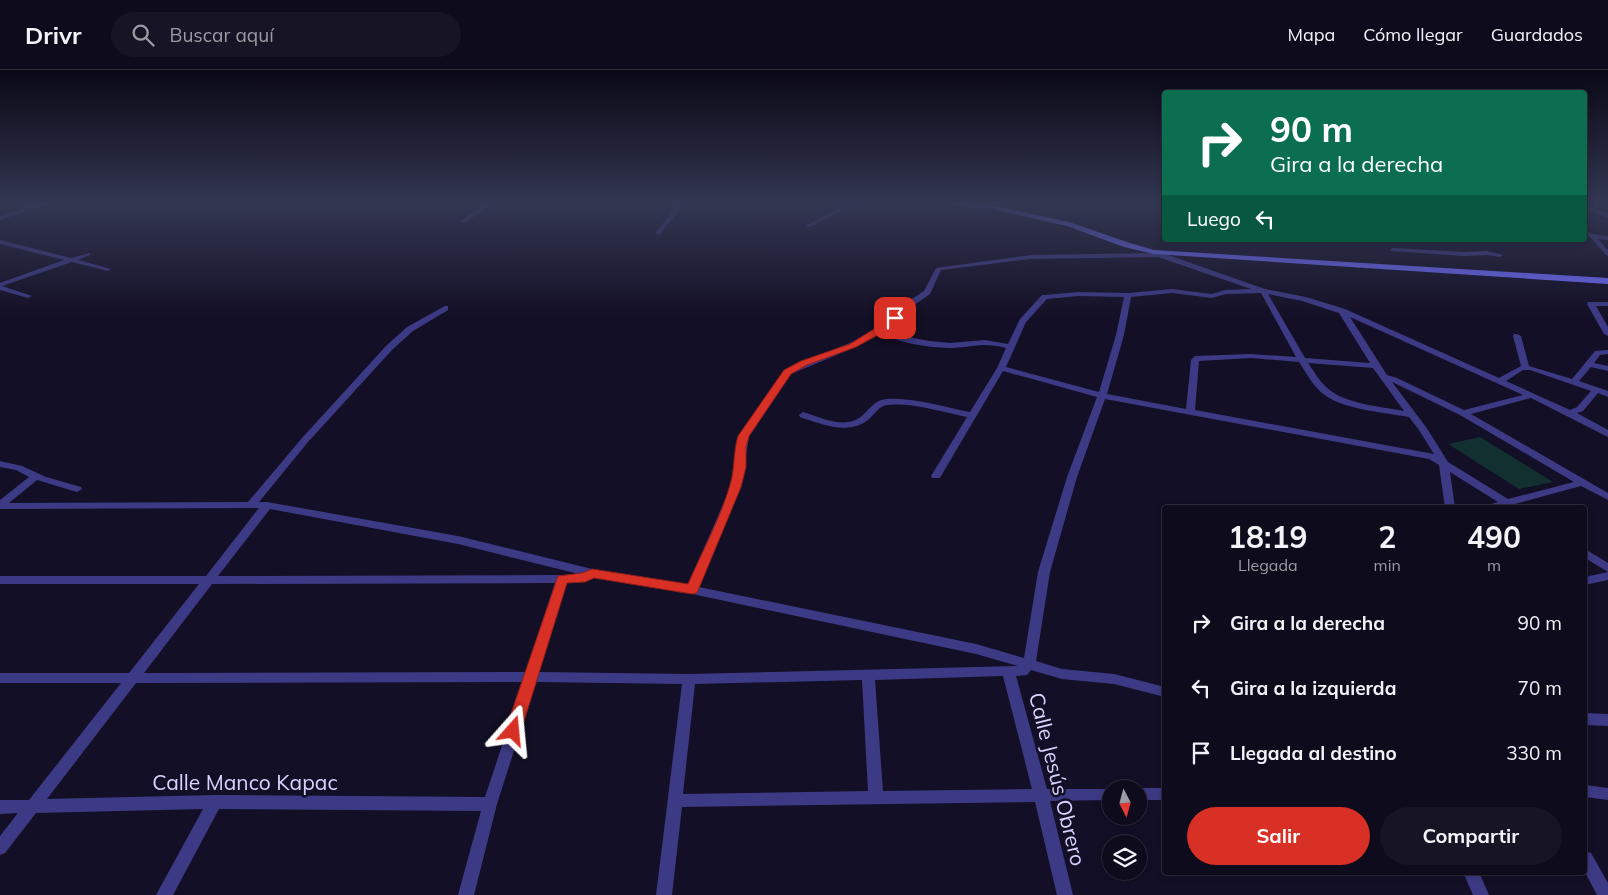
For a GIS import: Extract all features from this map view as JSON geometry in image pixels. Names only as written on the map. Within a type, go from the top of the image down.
[{"type":"street","points":[[0,242],[108,269]]},
{"type":"street","points":[[1120,242],[1263,291],[1303,299],[1342,311],[1532,395],[1608,434]]},
{"type":"street","points":[[1597,242],[1608,254]]},
{"type":"street","points":[[1393,250],[1500,255]]},
{"type":"street","points":[[692,590],[736,487],[740,467],[740,447],[744,436],[788,372],[804,363],[853,346],[882,328],[907,306],[927,292],[938,270],[946,266],[1030,258],[1157,253],[1608,281]]},
{"type":"street","points":[[0,287],[88,254]]},
{"type":"street","points":[[0,287],[28,296]]},
{"type":"street","points":[[936,476],[1001,368],[1023,321],[1044,297],[1071,294],[1128,295],[1172,291],[1212,296],[1225,292],[1263,291]]},
{"type":"street","points":[[1263,291],[1302,358],[1324,390],[1332,396],[1411,415]]},
{"type":"street","points":[[0,678],[530,677],[689,679],[1009,673],[1022,671],[1029,664],[1044,572],[1072,477],[1102,396],[1120,335],[1128,295]]},
{"type":"street","points":[[1608,304],[1591,304],[1608,334]]},
{"type":"street","points":[[252,504],[305,440],[389,348],[410,329],[445,308]]},
{"type":"street","points":[[1342,311],[1376,366],[1411,415],[1423,428],[1444,464],[1450,505]]},
{"type":"street","points":[[882,328],[885,332],[896,336],[938,345],[991,342],[1011,347]]},
{"type":"street","points":[[1518,336],[1526,368]]},
{"type":"street","points":[[1574,382],[1598,353],[1608,352]]},
{"type":"street","points":[[1190,412],[1195,360],[1198,358],[1251,356],[1302,358],[1376,366]]},
{"type":"street","points":[[1589,364],[1608,369]]},
{"type":"street","points":[[1001,368],[1102,396],[1432,457],[1510,505],[1584,482]]},
{"type":"street","points":[[1499,381],[1521,368],[1526,368],[1608,394]]},
{"type":"street","points":[[1385,377],[1463,413],[1608,497]]},
{"type":"street","points":[[1570,413],[1580,409],[1596,390]]},
{"type":"street","points":[[1463,413],[1532,395]]},
{"type":"street","points":[[803,415],[828,423],[858,424],[877,405],[883,402],[898,402],[973,415]]},
{"type":"street","points":[[0,464],[19,468],[57,485],[77,489]]},
{"type":"street","points":[[0,506],[36,476]]},
{"type":"street","points":[[0,848],[207,580],[268,505]]},
{"type":"street","points":[[0,506],[268,505],[458,540],[592,573],[692,590],[976,649],[1062,674],[1114,679],[1162,691]]},
{"type":"street","points":[[1587,554],[1608,568]]},
{"type":"street","points":[[0,580],[562,579],[585,578],[592,573]]},
{"type":"street","points":[[1587,581],[1608,576]]},
{"type":"street","points":[[466,895],[490,804],[562,579]]},
{"type":"street","name":"Calle Jesús Obrero","points":[[1009,673],[1065,895]]},
{"type":"street","points":[[868,676],[876,797]]},
{"type":"street","points":[[664,895],[689,679]]},
{"type":"street","points":[[1587,719],[1608,720]]},
{"type":"street","points":[[1587,791],[1608,794]]},
{"type":"street","points":[[674,801],[1102,794]]},
{"type":"street","points":[[1148,794],[1162,794]]},
{"type":"street","points":[[164,895],[215,802]]},
{"type":"street","name":"Calle Manco Kapac","points":[[0,807],[215,802],[490,804]]},
{"type":"street","points":[[1587,862],[1606,895]]},
{"type":"street","points":[[1472,875],[1481,895]]},
{"type":"green space","points":[[1480,437],[1553,482],[1519,489],[1448,444]]},
{"type":"route","points":[[513,731],[562,579],[585,578],[592,573],[692,590],[736,487],[741,458],[740,447],[744,436],[788,372],[804,363],[853,346],[895,318]]}]
